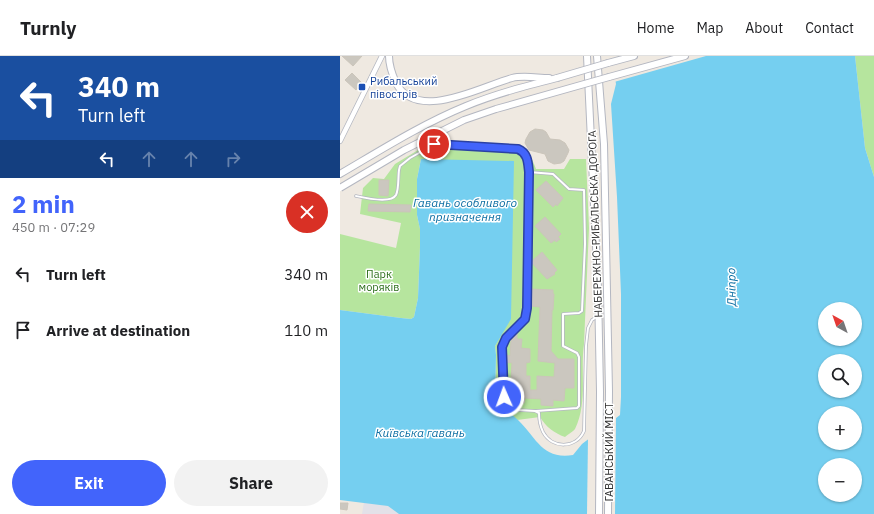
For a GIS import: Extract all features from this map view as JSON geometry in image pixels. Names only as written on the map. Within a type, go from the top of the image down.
[{"type":"main road","points":[[389,56],[391,69],[403,92],[412,98],[423,101],[442,101],[514,77],[557,78]]},
{"type":"main road","name":"НАБЕРЕЖНО-РИБАЛЬСЬКА ДОРОГА","points":[[588,56],[599,316],[600,392]]},
{"type":"main road","name":"НАБЕРЕЖНО-РИБАЛЬСЬКА ДОРОГА","points":[[597,56],[604,144],[609,391]]},
{"type":"main road","points":[[340,174],[408,134],[467,105],[499,94],[634,56]]},
{"type":"main road","points":[[340,188],[404,150],[464,120],[496,109],[685,56]]},
{"type":"main road","name":"ГАВАНСЬКИЙ МІСТ","points":[[608,514],[609,391]]},
{"type":"main road","name":"ГАВАНСЬКИЙ МІСТ","points":[[599,514],[600,392]]},
{"type":"street","points":[[340,141],[382,56]]},
{"type":"lane","points":[[356,196],[379,200],[393,199],[396,195],[400,166],[410,158],[434,144],[518,149],[523,152],[529,172],[527,308],[525,319],[506,338],[502,347],[504,397],[520,410],[535,411],[577,408],[579,406],[579,357],[577,353],[563,346],[563,314],[579,313],[582,311],[585,244],[584,190],[568,189],[553,174],[529,172]]},
{"type":"lane","points":[[535,411],[539,413],[539,421],[543,432],[548,439],[554,443],[565,446],[576,441],[581,436],[584,427],[585,353],[588,328],[592,320],[599,316]]},
{"type":"shaded area","points":[[364,502],[388,506],[399,514],[362,514]]},
{"type":"green space","points":[[855,56],[874,56],[874,177],[865,148]]},
{"type":"green space","name":"Парк моряків","points":[[428,144],[519,146],[528,152],[536,169],[564,169],[570,159],[586,159],[589,228],[583,354],[583,398],[579,419],[575,429],[565,437],[557,434],[545,424],[540,417],[517,420],[495,402],[495,346],[500,336],[421,159],[417,179],[417,215],[420,229],[418,298],[414,317],[411,319],[340,310],[340,234],[396,248],[401,223],[360,214],[363,188],[373,178],[384,179],[395,164]]},
{"type":"water","points":[[611,56],[855,56],[865,148],[874,177],[874,514],[399,514],[388,506],[340,500],[340,310],[411,319],[414,317],[418,298],[420,229],[417,215],[417,179],[421,159],[514,161],[511,319],[495,346],[495,402],[518,420],[535,440],[547,451],[562,456],[573,455],[582,444],[620,415],[621,294],[611,104],[616,84]]},
{"type":"pier","points":[[609,56],[706,56],[614,82]]},
{"type":"pier","points":[[616,417],[615,514],[587,514],[588,438]]},
{"type":"building","points":[[342,56],[362,56],[353,66]]},
{"type":"building","points":[[352,73],[362,83],[356,90],[345,80]]},
{"type":"building","points":[[535,129],[546,132],[550,139],[560,140],[565,143],[569,150],[564,161],[554,164],[548,161],[545,154],[529,150],[525,143],[526,139],[530,132]]},
{"type":"building","points":[[379,180],[389,180],[388,196],[379,195]]},
{"type":"building","points":[[546,181],[563,198],[557,206],[556,204],[553,207],[536,190]]},
{"type":"building","points":[[369,204],[411,205],[410,212],[368,211]]},
{"type":"building","points":[[545,217],[561,234],[558,237],[560,239],[556,242],[555,240],[551,243],[535,226]]},
{"type":"building","points":[[542,252],[557,270],[554,273],[555,274],[547,279],[531,262]]},
{"type":"building","points":[[530,289],[553,290],[551,351],[558,359],[574,359],[574,388],[565,388],[564,401],[553,400],[553,406],[541,405],[541,399],[525,398],[524,403],[519,403],[510,399],[510,390],[506,390],[506,379],[511,380],[512,363],[505,362],[505,357],[507,358],[507,355],[510,356],[511,340],[514,333],[517,333],[517,339],[522,339],[521,348],[530,349],[530,362],[526,363],[526,376],[530,376],[530,390],[537,390],[537,376],[554,377],[555,363],[538,361],[540,307],[530,306]]},
{"type":"building","points":[[340,503],[348,503],[347,510],[340,509]]},
{"type":"place","name":"Рибальський півострів","points":[[362,87]]},
{"type":"route","points":[[434,144],[518,149],[523,152],[528,161],[527,308],[525,319],[506,338],[502,347],[504,397]]},
{"type":"water label","name":"Гавань особливого призначення","points":[[465,209]]},
{"type":"water label","name":"Дніпро","points":[[731,287]]},
{"type":"water label","name":"Київська гавань","points":[[420,432]]}]
